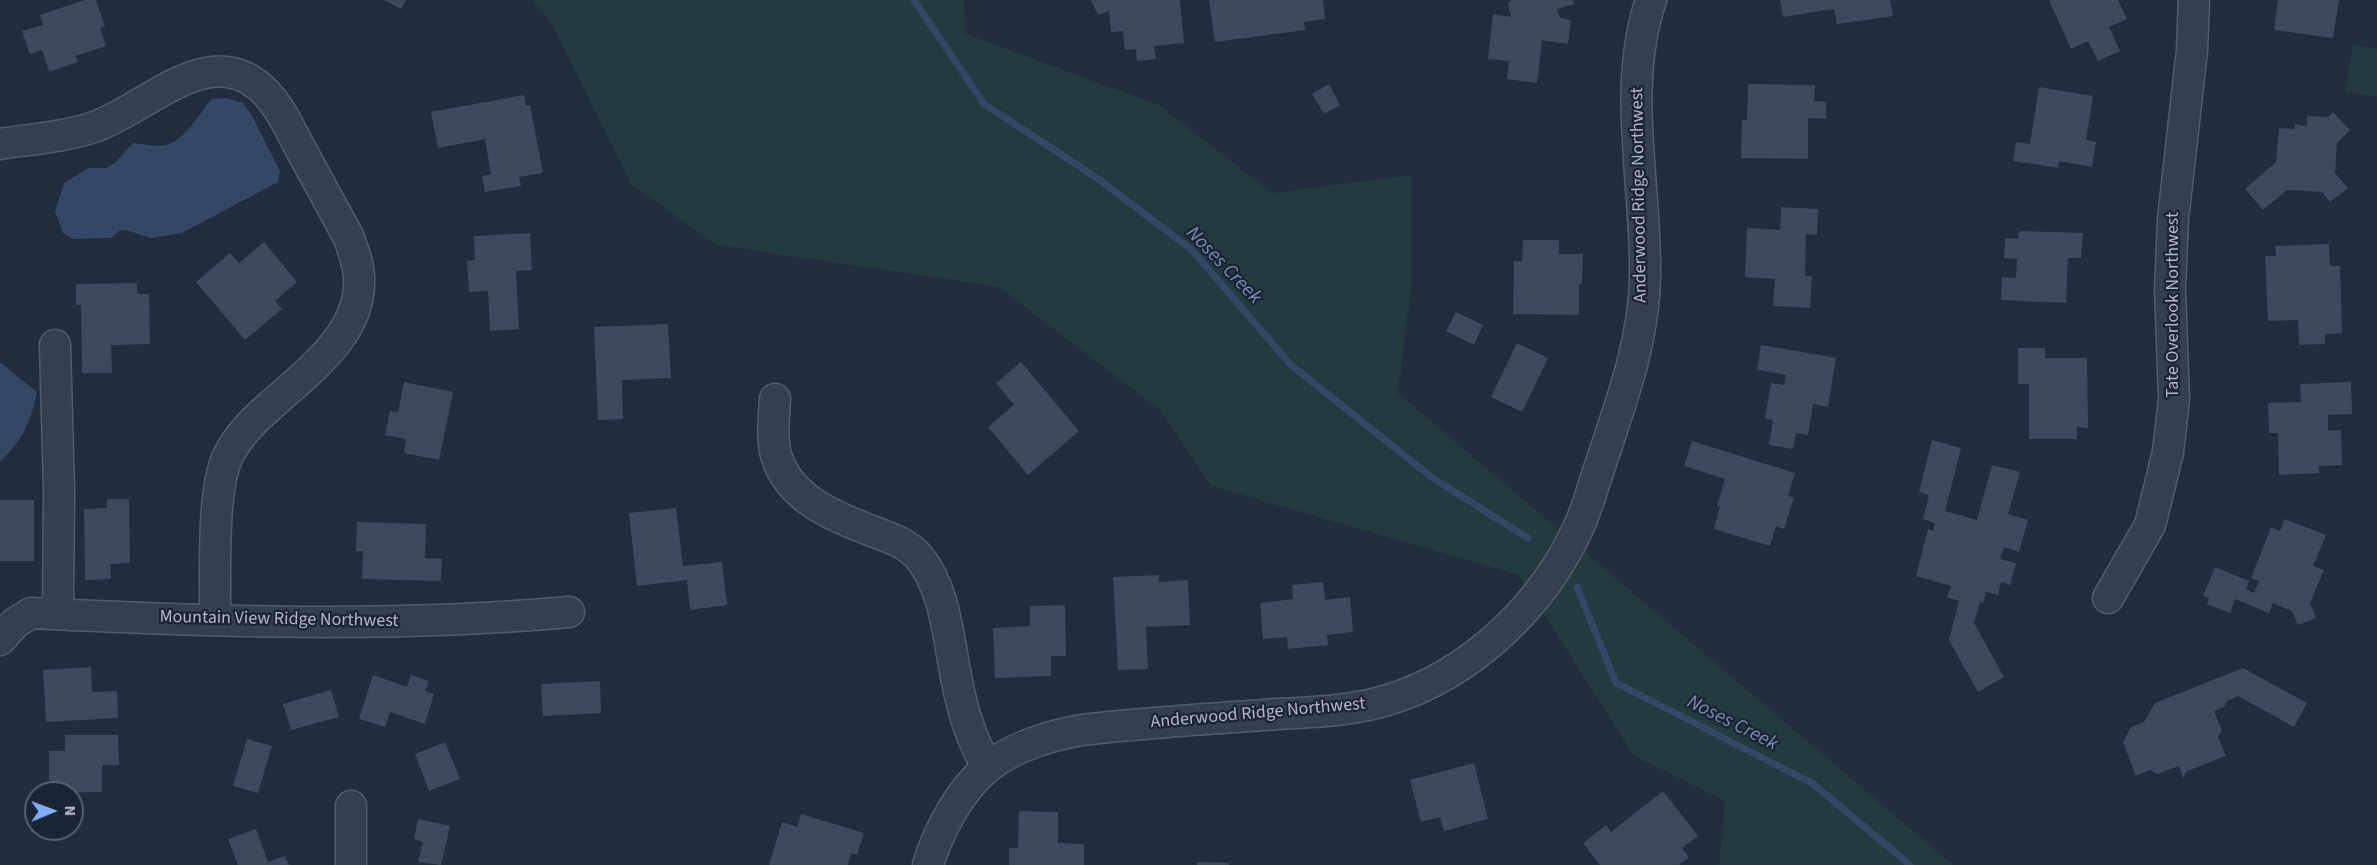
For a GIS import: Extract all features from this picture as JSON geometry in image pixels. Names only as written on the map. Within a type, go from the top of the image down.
[{"type":"street","name":"Anderwood Ridge Northwest","points":[[928,865],[934,846],[948,818],[966,792],[988,767],[1022,748],[1066,732],[1330,710],[1386,700],[1438,680],[1458,667],[1491,642],[1530,603],[1558,564],[1579,526],[1632,368],[1639,338],[1645,278],[1637,87],[1640,49],[1651,0]]},
{"type":"street","name":"Tate Overlook Northwest","points":[[2108,598],[2150,525],[2168,452],[2174,399],[2170,290],[2173,219],[2192,50],[2194,0]]},
{"type":"street","points":[[0,144],[96,127],[175,83],[212,72],[228,72],[256,84],[280,110],[348,236],[356,258],[359,278],[353,315],[342,335],[325,356],[249,425],[235,442],[226,459],[220,482],[218,508],[215,620]]},
{"type":"street","points":[[55,345],[59,490],[58,614]]},
{"type":"street","points":[[775,399],[776,450],[783,471],[791,484],[829,513],[908,547],[919,557],[929,573],[944,611],[963,707],[976,744],[988,767]]},
{"type":"street","name":"Mountain View Ridge Northwest","points":[[0,640],[15,623],[31,613],[215,620],[436,621],[569,612]]},
{"type":"street","points":[[351,806],[351,865]]},
{"type":"green space","points":[[532,0],[964,0],[966,34],[1159,105],[1272,193],[1411,175],[1411,289],[1398,393],[1953,865],[1719,865],[1725,801],[1634,756],[1519,575],[1211,486],[1161,411],[999,287],[716,245],[631,184],[552,24]]},
{"type":"green space","points":[[2353,45],[2377,49],[2377,97],[2345,92]]},
{"type":"water","points":[[227,98],[243,103],[251,114],[280,171],[278,182],[182,233],[151,238],[126,230],[119,231],[111,238],[72,239],[63,233],[55,211],[64,183],[88,168],[106,168],[116,162],[133,143],[158,146],[173,142],[191,126],[212,99]]},
{"type":"water","points":[[0,362],[37,392],[25,430],[0,462]]},
{"type":"building","points":[[85,0],[96,0],[105,26],[100,28],[106,46],[75,56],[78,62],[49,72],[42,50],[30,54],[22,31],[43,25],[40,15]]},
{"type":"building","points":[[384,0],[406,0],[401,9]]},
{"type":"building","points":[[1091,0],[1180,0],[1184,43],[1154,46],[1156,59],[1137,61],[1136,49],[1125,50],[1123,31],[1111,32],[1109,11],[1098,15]]},
{"type":"building","points":[[1209,0],[1323,0],[1325,19],[1304,22],[1305,30],[1215,42]]},
{"type":"building","points":[[1512,0],[1573,0],[1574,4],[1557,9],[1560,18],[1571,20],[1568,44],[1542,40],[1537,83],[1507,79],[1509,61],[1488,59],[1493,14],[1511,17],[1508,3]]},
{"type":"building","points":[[1780,0],[1890,0],[1893,16],[1837,24],[1834,9],[1783,17]]},
{"type":"building","points":[[2049,0],[2118,0],[2127,19],[2109,27],[2120,51],[2098,61],[2088,41],[2071,49]]},
{"type":"building","points":[[2278,0],[2339,0],[2333,38],[2274,30]]},
{"type":"building","points":[[1329,84],[1340,105],[1324,114],[1312,94]]},
{"type":"building","points":[[1748,84],[1815,85],[1814,101],[1826,102],[1826,119],[1808,118],[1808,159],[1741,158],[1742,120],[1747,120]]},
{"type":"building","points":[[2039,87],[2093,96],[2086,140],[2096,142],[2092,167],[2059,161],[2058,168],[2013,161],[2016,142],[2030,144]]},
{"type":"building","points":[[524,95],[526,106],[530,105],[543,173],[519,177],[521,186],[485,192],[482,176],[491,174],[485,139],[438,148],[431,112]]},
{"type":"building","points":[[2333,112],[2350,130],[2337,143],[2335,173],[2348,188],[2330,202],[2322,192],[2287,190],[2263,210],[2245,189],[2276,162],[2279,128],[2294,129],[2295,124],[2307,126],[2307,116],[2328,117]]},
{"type":"building","points":[[1781,207],[1818,209],[1817,235],[1806,234],[1805,276],[1812,276],[1810,308],[1773,306],[1775,279],[1745,277],[1747,228],[1780,230]]},
{"type":"building","points":[[2019,231],[2083,233],[2081,258],[2068,258],[2066,303],[2001,300],[2002,277],[2016,278],[2017,259],[2004,258],[2005,238],[2018,239]]},
{"type":"building","points":[[530,233],[532,270],[516,271],[519,329],[490,331],[488,291],[469,292],[467,261],[475,260],[474,236]]},
{"type":"building","points":[[1523,240],[1559,240],[1559,254],[1583,254],[1582,284],[1579,284],[1579,315],[1513,314],[1514,261],[1522,261]]},
{"type":"building","points":[[264,242],[297,282],[275,301],[282,309],[245,340],[196,282],[230,253],[239,263]]},
{"type":"building","points":[[2329,244],[2330,266],[2340,266],[2342,333],[2325,334],[2325,344],[2299,345],[2298,320],[2268,321],[2265,256],[2276,256],[2275,246]]},
{"type":"building","points":[[137,283],[137,294],[149,294],[150,344],[111,345],[112,373],[82,373],[81,305],[76,305],[76,284]]},
{"type":"building","points":[[1456,312],[1483,325],[1474,345],[1446,331]]},
{"type":"building","points":[[668,324],[671,378],[622,380],[623,419],[598,420],[594,327]]},
{"type":"building","points":[[1517,343],[1548,358],[1522,412],[1491,397]]},
{"type":"building","points":[[1761,345],[1836,358],[1828,407],[1813,404],[1808,435],[1796,433],[1793,449],[1769,445],[1773,420],[1765,419],[1771,383],[1784,385],[1786,375],[1757,370]]},
{"type":"building","points":[[2018,348],[2045,348],[2045,358],[2087,358],[2088,428],[2077,427],[2077,439],[2029,439],[2029,384],[2018,384]]},
{"type":"building","points":[[1021,362],[1079,431],[1028,475],[988,427],[1014,405],[996,383]]},
{"type":"building","points":[[404,382],[453,392],[439,460],[404,453],[406,439],[385,435],[390,411],[398,412]]},
{"type":"building","points":[[2351,382],[2352,414],[2328,415],[2328,431],[2341,430],[2342,465],[2319,466],[2319,473],[2279,475],[2278,433],[2269,433],[2268,403],[2301,402],[2300,384]]},
{"type":"building","points":[[1932,440],[1961,448],[1945,511],[1977,520],[1992,465],[2020,472],[2008,514],[2028,520],[2019,552],[2004,547],[2000,559],[2016,563],[2010,585],[2001,582],[1998,595],[1986,592],[1983,603],[1980,602],[1974,623],[2004,677],[1978,692],[1949,640],[1959,601],[1947,597],[1951,586],[1916,576],[1928,529],[1933,531],[1935,523],[1923,519],[1929,495],[1919,492]]},
{"type":"building","points":[[1692,441],[1795,473],[1788,496],[1794,497],[1784,529],[1776,526],[1770,546],[1714,529],[1720,507],[1717,506],[1725,479],[1684,466]]},
{"type":"building","points":[[107,499],[129,499],[130,563],[110,564],[111,579],[85,580],[84,509],[107,508]]},
{"type":"building","points":[[0,500],[34,500],[34,561],[0,561]]},
{"type":"building","points":[[676,508],[683,566],[722,562],[727,605],[690,610],[687,580],[637,586],[629,513]]},
{"type":"building","points":[[2285,519],[2326,535],[2313,566],[2324,570],[2310,603],[2316,618],[2298,625],[2292,611],[2273,603],[2269,613],[2235,599],[2230,613],[2207,604],[2209,598],[2203,596],[2215,567],[2249,581],[2246,589],[2254,593],[2259,581],[2251,578],[2271,527],[2280,531]]},
{"type":"building","points":[[357,522],[426,524],[425,558],[442,559],[441,581],[362,579],[363,551],[356,551]]},
{"type":"building","points":[[1159,575],[1159,582],[1188,580],[1190,625],[1146,627],[1148,669],[1118,670],[1113,577]]},
{"type":"building","points":[[1323,582],[1325,600],[1350,597],[1353,632],[1327,635],[1328,645],[1288,649],[1287,637],[1263,639],[1260,603],[1293,599],[1292,585]]},
{"type":"building","points":[[1065,605],[1066,656],[1051,656],[1051,676],[995,678],[993,628],[1030,626],[1030,606]]},
{"type":"building","points":[[91,667],[92,692],[117,691],[118,718],[46,722],[43,670]]},
{"type":"building","points":[[2243,668],[2307,703],[2294,727],[2238,696],[2227,701],[2224,707],[2214,711],[2222,731],[2218,737],[2226,756],[2187,771],[2183,778],[2179,766],[2157,774],[2150,770],[2136,776],[2123,742],[2131,727],[2144,722],[2155,703]]},
{"type":"building","points":[[373,675],[407,687],[411,675],[429,681],[425,691],[434,694],[425,724],[390,712],[385,727],[359,719]]},
{"type":"building","points":[[600,681],[601,713],[543,716],[541,684]]},
{"type":"building","points":[[331,690],[339,717],[291,730],[283,704]]},
{"type":"building","points":[[65,735],[118,735],[119,765],[102,765],[102,792],[84,792],[84,781],[49,781],[49,751],[65,751]]},
{"type":"building","points":[[247,739],[272,746],[258,793],[233,786]]},
{"type":"building","points":[[445,742],[460,779],[429,791],[415,754]]},
{"type":"building","points":[[1474,763],[1488,819],[1444,831],[1440,817],[1421,822],[1410,780]]},
{"type":"building","points":[[1663,791],[1698,836],[1682,848],[1689,857],[1679,865],[1600,865],[1583,843],[1606,825],[1611,832]]},
{"type":"building","points":[[1019,811],[1058,812],[1058,843],[1084,844],[1084,865],[1009,865],[1009,848],[1018,848]]},
{"type":"building","points":[[801,814],[864,833],[857,855],[851,853],[848,865],[769,865],[782,822],[797,827]]},
{"type":"building","points":[[418,819],[450,826],[441,865],[418,862],[423,842],[414,839]]},
{"type":"building","points":[[256,829],[268,862],[285,856],[289,865],[238,865],[228,839]]},
{"type":"building","points":[[1197,862],[1229,863],[1229,865],[1197,865]]},
{"type":"waterway","name":"Noses Creek","points":[[914,0],[984,104],[1097,178],[1192,250],[1291,365],[1434,479],[1528,538]]},
{"type":"waterway","name":"Noses Creek","points":[[1577,587],[1616,683],[1812,783],[1910,865]]}]
